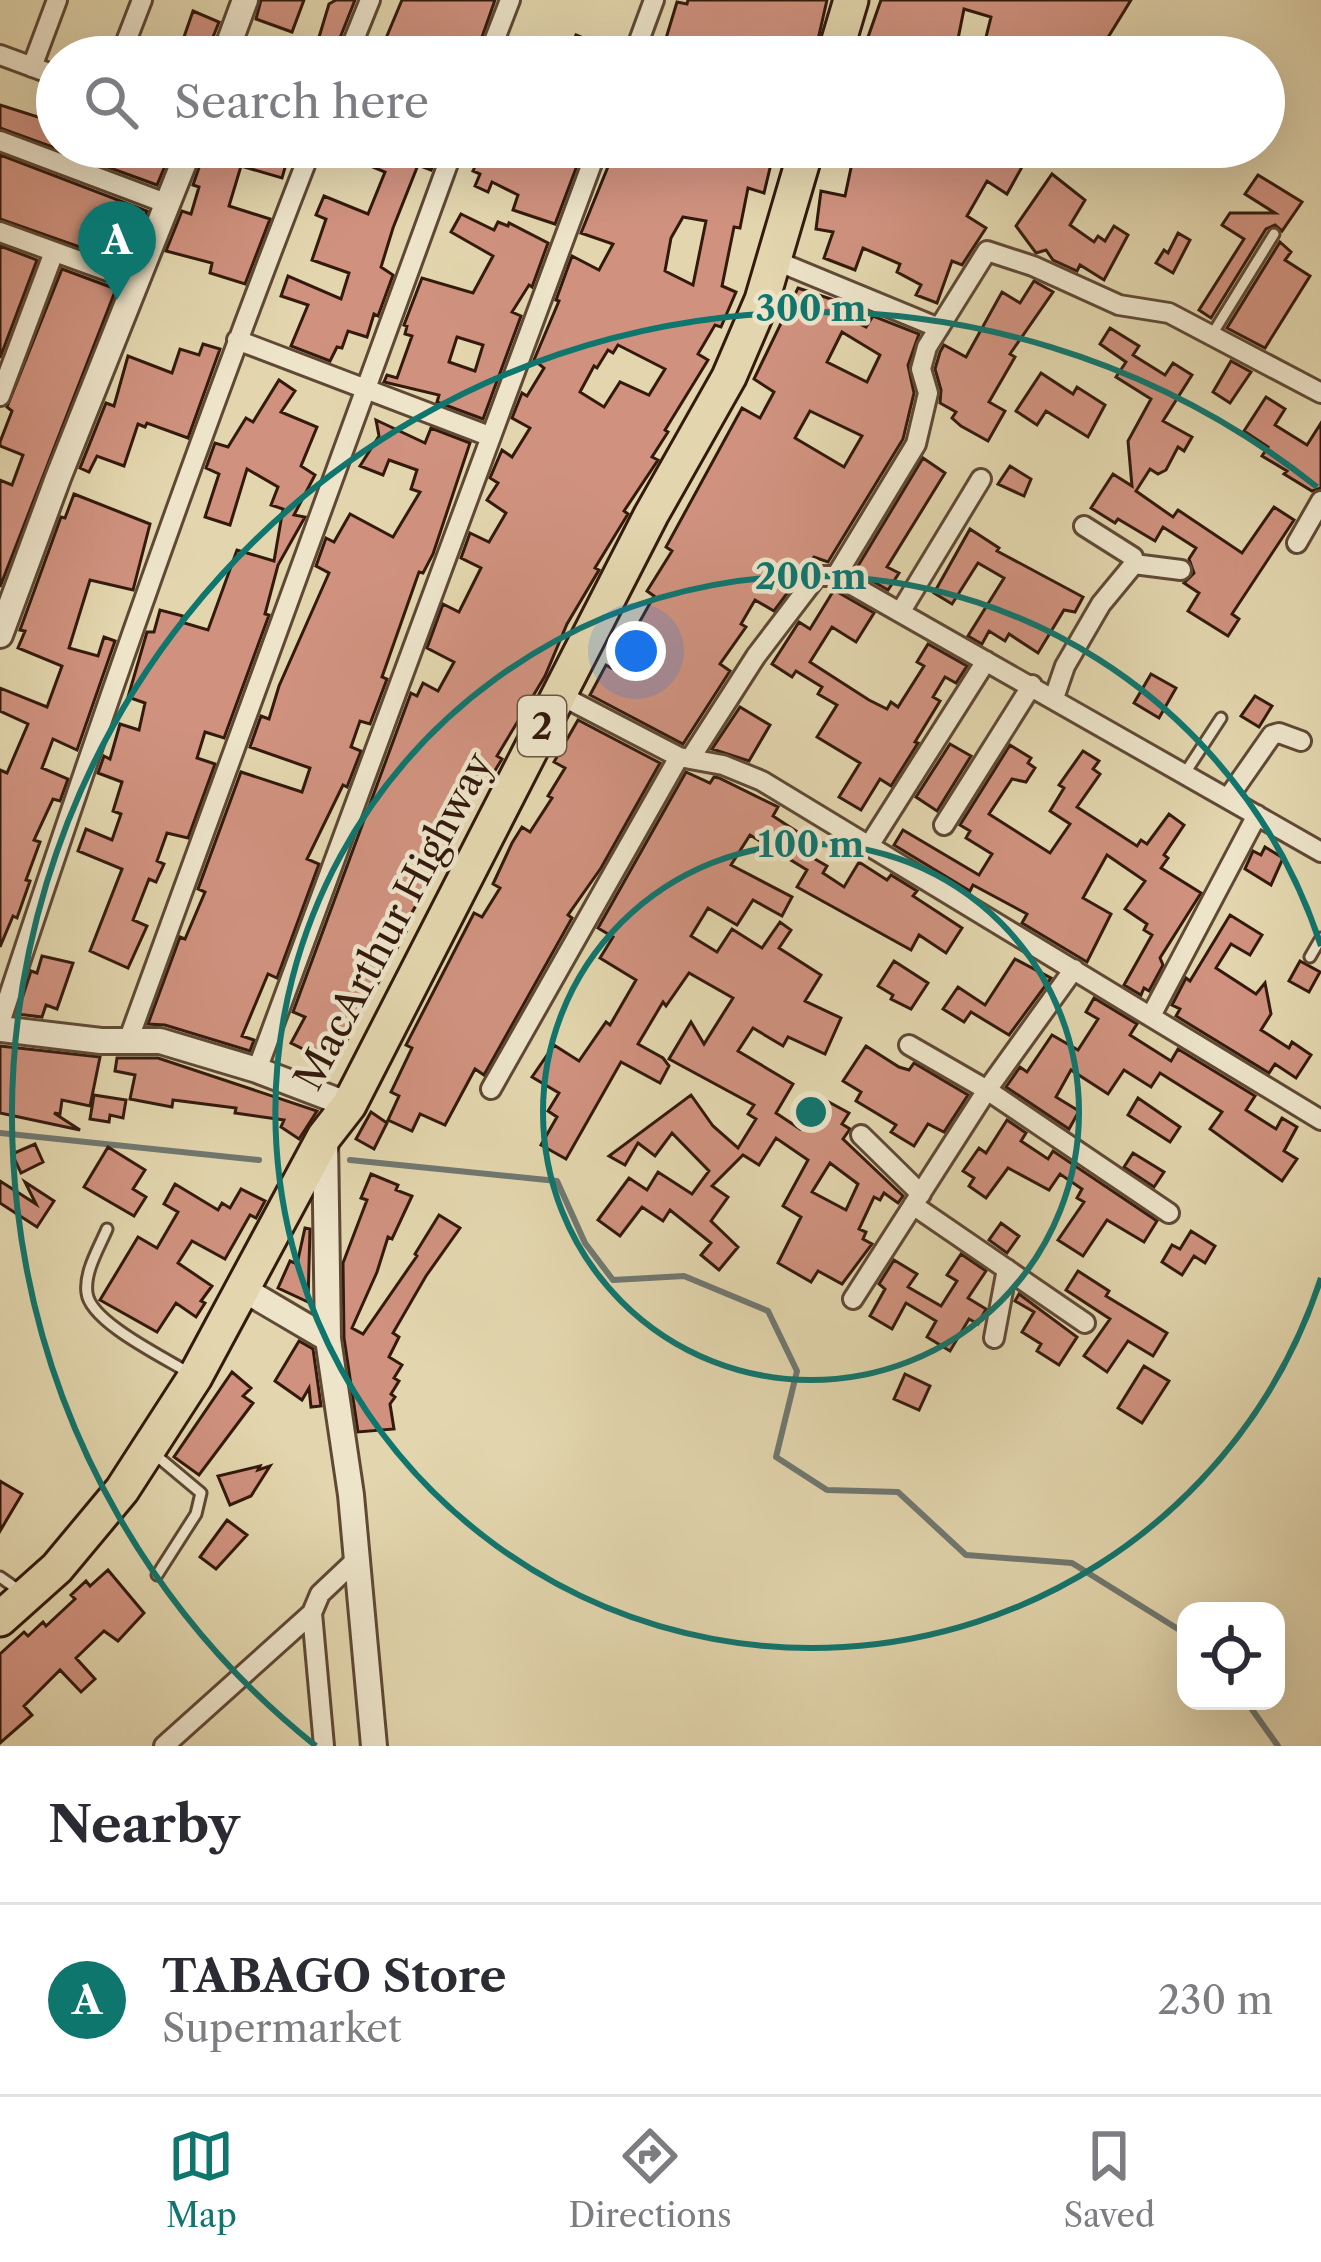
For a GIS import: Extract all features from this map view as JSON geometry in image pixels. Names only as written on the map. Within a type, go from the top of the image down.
[{"type":"highway","points":[[840,36],[850,0]]},
{"type":"highway","name":"MacArthur Highway","points":[[0,1619],[13,1586],[57,1568],[122,1490],[195,1376],[325,1137],[349,1105],[650,515],[729,377],[763,300],[801,168]]},
{"type":"street","points":[[44,36],[57,0]]},
{"type":"street","points":[[128,36],[142,0]]},
{"type":"street","points":[[232,36],[245,0]]},
{"type":"street","points":[[355,36],[370,0]]},
{"type":"street","points":[[496,36],[510,0]]},
{"type":"street","points":[[640,36],[654,0]]},
{"type":"street","points":[[0,56],[36,68]]},
{"type":"street","points":[[32,67],[36,56]]},
{"type":"street","points":[[0,142],[36,155]]},
{"type":"street","points":[[70,168],[168,204]]},
{"type":"street","points":[[0,635],[182,168]]},
{"type":"street","points":[[304,168],[110,687],[0,1026],[160,1041],[257,1070],[349,1105]]},
{"type":"street","points":[[128,1041],[446,168]]},
{"type":"street","points":[[257,1070],[590,168]]},
{"type":"street","points":[[0,232],[138,282]]},
{"type":"street","points":[[836,576],[916,444],[928,393],[921,369],[927,347],[987,251],[1034,266],[1119,305],[1169,313],[1321,393]]},
{"type":"street","points":[[0,396],[54,252]]},
{"type":"street","points":[[774,260],[939,328]]},
{"type":"street","points":[[237,340],[489,436]]},
{"type":"street","points":[[902,611],[981,478]]},
{"type":"street","points":[[1298,543],[1321,501]]},
{"type":"street","points":[[1054,698],[1065,666],[1101,604],[1134,564],[1133,557],[1084,526]]},
{"type":"street","points":[[1134,564],[1181,570]]},
{"type":"street","points":[[491,1089],[684,758],[817,576],[836,576],[902,611],[1321,852]]},
{"type":"street","points":[[870,844],[986,661]]},
{"type":"street","points":[[944,826],[1032,686]]},
{"type":"street","points":[[558,694],[684,758],[743,771],[1321,1120]]},
{"type":"street","points":[[1228,798],[1272,735],[1301,741]]},
{"type":"street","points":[[1152,1014],[1257,815]]},
{"type":"street","points":[[853,1299],[987,1090],[1074,969]]},
{"type":"street","points":[[909,1045],[987,1090],[1169,1213]]},
{"type":"street","points":[[861,1135],[917,1200],[1085,1323]]},
{"type":"street","points":[[325,1137],[328,1340],[357,1559],[374,1746]]},
{"type":"street","points":[[994,1338],[1007,1269]]},
{"type":"street","points":[[243,1289],[328,1340]]},
{"type":"street","points":[[164,1746],[312,1613],[320,1594],[357,1559]]},
{"type":"street","points":[[312,1613],[324,1746]]},
{"type":"lane","points":[[1213,333],[1274,234]]},
{"type":"lane","points":[[1185,773],[1221,718]]},
{"type":"lane","points":[[1310,957],[1321,938]]},
{"type":"lane","points":[[107,1229],[87,1277],[86,1297],[97,1315],[195,1376]]},
{"type":"lane","points":[[148,1449],[201,1493],[196,1514],[157,1575]]},
{"type":"building","points":[[261,0],[304,0],[292,32],[256,19]]},
{"type":"building","points":[[355,0],[341,36],[319,36],[329,4]]},
{"type":"building","points":[[402,0],[495,0],[482,36],[387,36]]},
{"type":"building","points":[[688,0],[827,0],[819,36],[667,36],[677,2],[687,4]]},
{"type":"building","points":[[881,0],[1131,0],[1109,36],[986,36],[991,17],[964,9],[959,36],[868,36]]},
{"type":"building","points":[[193,11],[219,22],[213,36],[184,36]]},
{"type":"building","points":[[0,105],[36,116],[36,141],[0,128]]},
{"type":"building","points":[[0,155],[147,211],[135,239],[128,237],[122,248],[112,244],[108,257],[0,219]]},
{"type":"building","points":[[110,168],[164,168],[157,185]]},
{"type":"building","points":[[199,168],[240,168],[229,206],[270,219],[245,284],[210,273],[212,263],[166,251],[182,211],[191,214],[199,187],[193,185]]},
{"type":"building","points":[[248,168],[285,168],[282,178]]},
{"type":"building","points":[[375,168],[417,168],[381,267],[393,275],[367,337],[348,331],[342,348],[337,347],[330,361],[291,346],[308,305],[281,296],[288,276],[341,299],[349,273],[312,260],[326,219],[316,215],[324,196],[368,214],[385,172]]},
{"type":"building","points":[[576,168],[555,224],[513,210],[518,195],[492,182],[488,192],[475,186],[480,174],[473,171]]},
{"type":"building","points":[[607,168],[770,168],[764,193],[748,188],[740,228],[734,227],[722,286],[736,292],[721,327],[715,325],[698,354],[708,360],[665,430],[652,457],[658,460],[624,511],[628,514],[595,568],[599,570],[567,624],[545,676],[497,756],[502,759],[488,782],[472,773],[455,800],[458,803],[447,820],[460,829],[334,1064],[291,1043],[305,1017],[293,1012],[411,693],[417,696],[423,683],[438,691],[454,662],[427,648],[443,604],[459,612],[481,568],[461,558],[470,533],[489,542],[506,513],[487,500],[498,483],[490,478],[502,450],[512,457],[530,428],[512,418],[522,393],[527,396],[544,368],[534,360],[572,256],[599,270],[613,244],[581,233]],"holes":[[[683,217],[706,221],[693,285],[665,271],[671,238]],[[618,345],[665,369],[649,395],[620,382],[604,407],[580,392],[594,366]]]},
{"type":"building","points":[[851,168],[1021,168],[1007,194],[987,181],[967,216],[986,228],[962,265],[952,261],[937,303],[916,295],[921,285],[897,272],[900,264],[863,248],[855,270],[824,258],[833,232],[816,229],[821,191],[845,196]]},
{"type":"building","points":[[1052,174],[1085,200],[1070,225],[1094,242],[1098,236],[1105,241],[1114,226],[1128,235],[1104,280],[1080,265],[1077,271],[1053,260],[1046,250],[1036,253],[1016,226]]},
{"type":"building","points":[[1258,175],[1302,202],[1282,231],[1275,225],[1266,229],[1211,318],[1199,310],[1244,239],[1222,225],[1230,213],[1275,213],[1245,194]]},
{"type":"building","points":[[461,214],[494,230],[498,222],[509,223],[548,243],[532,287],[512,312],[521,316],[483,419],[437,402],[439,395],[384,382],[387,375],[397,378],[412,336],[405,334],[404,325],[422,278],[473,293],[493,256],[451,232]],"holes":[[[457,337],[483,345],[475,371],[449,362]]]},
{"type":"building","points":[[1178,233],[1190,240],[1173,273],[1156,263],[1164,250],[1168,253]]},
{"type":"building","points":[[1280,242],[1291,252],[1285,260],[1310,276],[1265,348],[1227,328]]},
{"type":"building","points":[[0,246],[37,260],[0,358]]},
{"type":"building","points":[[62,269],[116,289],[0,587],[0,480],[12,485],[23,455],[0,442],[12,411],[7,407]]},
{"type":"building","points":[[1034,281],[1053,292],[1010,354],[1015,357],[989,402],[1005,411],[988,441],[961,426],[952,418],[956,412],[940,403],[935,369],[944,345],[966,357],[1002,292],[1020,303]]},
{"type":"building","points":[[798,288],[840,302],[835,311],[866,327],[873,316],[919,334],[908,365],[914,393],[903,439],[828,562],[814,557],[774,611],[755,600],[741,624],[746,627],[720,664],[730,671],[683,744],[590,695],[606,665],[611,668],[622,646],[625,648],[654,596],[647,591],[672,551],[666,547],[742,408],[760,418],[774,392],[754,379]],"holes":[[[842,332],[880,355],[867,382],[827,362]],[[810,411],[862,436],[844,467],[795,438]]]},
{"type":"building","points":[[1110,328],[1139,346],[1133,355],[1165,375],[1173,363],[1192,375],[1163,421],[1192,437],[1184,451],[1178,447],[1166,470],[1158,474],[1150,469],[1136,491],[1173,517],[1178,510],[1242,553],[1274,507],[1294,520],[1232,614],[1239,619],[1228,636],[1188,611],[1199,593],[1184,583],[1194,573],[1189,559],[1196,548],[1163,527],[1155,541],[1091,508],[1113,474],[1132,486],[1128,441],[1151,399],[1116,377],[1126,362],[1100,344]]},
{"type":"building","points":[[203,344],[220,349],[188,438],[138,424],[124,466],[97,456],[89,472],[80,468],[106,403],[114,406],[128,356],[172,373],[180,349],[199,355]]},
{"type":"building","points":[[1231,361],[1251,372],[1230,403],[1213,392]]},
{"type":"building","points":[[1041,373],[1073,394],[1077,387],[1105,405],[1088,437],[1046,411],[1037,425],[1016,411]]},
{"type":"building","points":[[279,380],[295,391],[281,412],[317,427],[301,466],[315,475],[294,515],[305,517],[278,565],[265,614],[269,615],[224,738],[205,732],[197,758],[215,764],[188,838],[167,833],[157,861],[164,864],[156,882],[149,879],[133,920],[147,926],[128,968],[90,951],[122,869],[78,851],[86,829],[112,840],[121,814],[113,811],[122,782],[98,773],[104,756],[110,759],[120,724],[139,730],[145,703],[128,697],[147,632],[154,632],[160,610],[208,630],[237,550],[274,561],[283,509],[271,505],[278,487],[247,469],[230,525],[205,517],[219,474],[206,468],[215,443],[228,447],[246,418],[253,422]]},
{"type":"building","points":[[1266,397],[1285,409],[1275,425],[1307,445],[1321,423],[1321,488],[1312,491],[1284,474],[1287,471],[1262,456],[1268,447],[1244,431]]},
{"type":"building","points":[[376,420],[425,443],[431,428],[470,443],[433,554],[423,573],[419,572],[370,724],[360,721],[351,747],[361,751],[347,787],[343,785],[307,859],[319,864],[277,978],[268,974],[242,1036],[254,1040],[250,1051],[148,1024],[180,937],[185,939],[205,892],[198,889],[241,772],[302,792],[310,768],[250,747],[261,716],[269,719],[329,573],[316,566],[326,538],[334,542],[350,514],[393,537],[420,492],[411,489],[417,470],[389,460],[383,475],[360,466],[379,436]]},
{"type":"building","points":[[923,458],[945,473],[887,567],[899,573],[888,590],[855,571]]},
{"type":"building","points":[[1010,466],[1031,479],[1024,496],[998,484]]},
{"type":"building","points":[[74,494],[150,524],[133,590],[90,580],[69,648],[98,656],[104,637],[115,641],[77,750],[53,739],[42,768],[68,779],[60,801],[53,799],[34,840],[40,842],[26,880],[30,881],[0,947],[0,770],[7,773],[28,724],[0,711],[0,688],[47,707],[62,666],[18,648],[25,631],[20,630]]},
{"type":"building","points":[[970,529],[997,551],[1083,597],[1075,612],[1064,610],[1038,653],[1009,634],[1005,641],[989,631],[982,644],[968,636],[1004,578],[978,563],[952,604],[934,593]]},
{"type":"building","points":[[834,590],[874,613],[856,642],[832,627],[810,662],[869,700],[887,709],[891,702],[898,707],[924,666],[917,662],[928,644],[967,666],[956,683],[945,677],[933,697],[940,701],[891,786],[880,779],[861,810],[839,797],[860,763],[817,737],[837,705],[818,694],[822,687],[796,671],[792,677],[772,664],[799,622],[810,629]]},
{"type":"building","points":[[1151,674],[1176,688],[1159,718],[1134,703]]},
{"type":"building","points":[[1255,696],[1272,706],[1259,727],[1241,716]]},
{"type":"building","points":[[740,707],[770,725],[749,761],[712,749]]},
{"type":"building","points":[[578,720],[660,763],[601,868],[568,915],[572,918],[484,1075],[475,1069],[445,1125],[420,1114],[412,1131],[388,1120],[399,1096],[391,1092],[412,1048],[406,1045],[474,913],[482,917],[500,888],[493,884],[512,843],[522,827],[530,832],[552,798],[548,796],[565,768],[554,762]]},
{"type":"building","points":[[950,744],[971,756],[937,811],[916,797]]},
{"type":"building","points":[[1010,745],[1031,758],[1028,763],[1035,768],[1026,782],[1012,779],[989,814],[1050,853],[1070,824],[1050,811],[1064,788],[1059,785],[1083,751],[1099,761],[1093,769],[1100,774],[1077,807],[1137,846],[1141,840],[1147,844],[1169,814],[1184,825],[1161,868],[1201,893],[1160,958],[1163,965],[1149,991],[1144,988],[1141,995],[1124,985],[1152,935],[1144,930],[1147,924],[1125,909],[1145,881],[1107,855],[1083,898],[1111,914],[1087,962],[1022,923],[1027,914],[973,885],[970,891],[894,845],[903,830],[979,875],[992,854],[966,838],[970,831],[960,825]]},
{"type":"building","points":[[686,772],[710,783],[719,778],[778,807],[773,816],[802,835],[794,847],[827,866],[823,873],[844,887],[859,862],[917,891],[913,896],[962,928],[946,953],[919,935],[911,950],[797,887],[807,870],[750,835],[731,865],[792,897],[782,916],[753,900],[737,925],[708,908],[691,936],[717,952],[732,929],[762,948],[780,922],[791,930],[779,948],[821,975],[805,1001],[841,1018],[825,1054],[788,1037],[783,1046],[753,1028],[738,1051],[793,1084],[776,1113],[800,1129],[823,1099],[849,1113],[842,1124],[850,1129],[843,1139],[903,1196],[898,1203],[884,1193],[880,1200],[874,1197],[859,1229],[872,1244],[842,1284],[818,1271],[811,1282],[778,1263],[801,1217],[783,1206],[808,1160],[776,1138],[759,1165],[743,1155],[712,1186],[728,1197],[711,1221],[738,1247],[719,1270],[701,1255],[711,1243],[670,1210],[663,1221],[642,1207],[620,1236],[598,1220],[629,1178],[647,1190],[658,1172],[692,1194],[709,1171],[672,1133],[655,1156],[638,1143],[625,1165],[609,1156],[691,1095],[713,1126],[738,1148],[756,1119],[748,1114],[754,1105],[669,1059],[691,1022],[704,1044],[733,998],[689,973],[666,1006],[663,1002],[638,1044],[669,1066],[660,1083],[621,1062],[566,1159],[541,1145],[557,1117],[548,1111],[559,1093],[532,1077],[554,1045],[579,1061],[606,1022],[610,1025],[636,980],[600,958],[613,937],[598,928]],"holes":[[[830,1163],[858,1184],[846,1210],[812,1192]]]},
{"type":"building","points":[[1265,847],[1283,858],[1271,885],[1245,869],[1253,851],[1261,855]]},
{"type":"building","points":[[1230,915],[1262,935],[1250,955],[1231,944],[1216,968],[1256,994],[1265,983],[1271,1014],[1261,1030],[1311,1055],[1296,1078],[1275,1064],[1269,1073],[1176,1016],[1180,1009],[1172,1005],[1186,978],[1190,981]]},
{"type":"building","points":[[42,956],[73,963],[57,1009],[46,1005],[42,1017],[17,1014],[31,971],[37,973]]},
{"type":"building","points":[[1015,959],[1051,978],[1009,1035],[971,1012],[964,1022],[943,1009],[958,987],[985,1005]]},
{"type":"building","points":[[894,961],[928,983],[911,1009],[878,986]]},
{"type":"building","points":[[1300,961],[1320,972],[1309,992],[1289,981]]},
{"type":"building","points":[[1094,998],[1137,1024],[1130,1035],[1171,1061],[1178,1049],[1255,1096],[1246,1110],[1276,1129],[1282,1118],[1297,1127],[1284,1151],[1297,1159],[1282,1181],[1210,1129],[1222,1112],[1160,1073],[1151,1087],[1124,1070],[1108,1094],[1071,1070],[1056,1097],[1079,1111],[1069,1129],[1006,1087],[1020,1067],[1027,1072],[1052,1035],[1078,1050],[1098,1019],[1086,1012]]},
{"type":"building","points":[[0,1046],[100,1057],[90,1106],[62,1100],[60,1114],[54,1113],[80,1130],[0,1113]]},
{"type":"building","points":[[866,1046],[899,1067],[909,1070],[914,1063],[968,1095],[944,1132],[928,1124],[914,1146],[891,1132],[896,1125],[856,1101],[861,1092],[843,1081]]},
{"type":"building","points":[[117,1058],[158,1058],[317,1111],[299,1139],[281,1127],[284,1120],[235,1113],[236,1108],[173,1100],[172,1107],[130,1099],[135,1075],[115,1071]]},
{"type":"building","points":[[94,1095],[126,1100],[123,1118],[90,1119]]},
{"type":"building","points":[[1138,1098],[1180,1127],[1170,1142],[1128,1115]]},
{"type":"building","points":[[371,1112],[387,1123],[374,1149],[356,1139]]},
{"type":"building","points":[[1007,1120],[1026,1133],[1021,1141],[1048,1159],[1053,1151],[1157,1221],[1144,1242],[1107,1220],[1083,1256],[1058,1240],[1084,1202],[1077,1198],[1082,1189],[1060,1174],[1049,1190],[1008,1168],[986,1198],[969,1186],[974,1178],[963,1171],[979,1148],[986,1153]]},
{"type":"building","points":[[35,1144],[43,1162],[21,1173],[12,1154]]},
{"type":"building","points":[[108,1147],[145,1170],[133,1189],[146,1197],[134,1216],[84,1187]]},
{"type":"building","points":[[1133,1153],[1164,1172],[1154,1187],[1124,1167]]},
{"type":"building","points":[[371,1174],[412,1196],[392,1239],[388,1237],[352,1328],[363,1334],[439,1215],[460,1228],[393,1333],[399,1337],[389,1357],[402,1365],[391,1394],[395,1397],[390,1404],[394,1429],[358,1432],[344,1338],[343,1263],[367,1200],[361,1198]]},
{"type":"building","points":[[0,1181],[36,1204],[25,1182],[54,1201],[37,1227],[0,1203]]},
{"type":"building","points":[[175,1184],[218,1210],[222,1203],[230,1208],[241,1189],[265,1201],[256,1218],[250,1215],[225,1259],[192,1241],[178,1263],[212,1286],[196,1317],[176,1303],[157,1332],[100,1300],[138,1237],[157,1248],[178,1212],[164,1204]]},
{"type":"building","points":[[1001,1223],[1019,1236],[1007,1253],[989,1240]]},
{"type":"building","points":[[305,1228],[310,1229],[308,1302],[278,1288],[290,1261],[297,1264]]},
{"type":"building","points":[[1191,1231],[1215,1246],[1205,1263],[1194,1256],[1182,1275],[1162,1262],[1172,1245],[1180,1249]]},
{"type":"building","points":[[961,1254],[986,1271],[968,1298],[986,1309],[978,1324],[969,1319],[950,1351],[927,1337],[936,1321],[906,1303],[892,1329],[870,1316],[885,1289],[879,1284],[894,1260],[917,1274],[908,1287],[941,1306],[957,1281],[947,1275]]},
{"type":"building","points":[[1078,1271],[1109,1291],[1106,1296],[1167,1333],[1153,1356],[1128,1341],[1107,1372],[1084,1356],[1110,1319],[1066,1290]]},
{"type":"building","points":[[1019,1294],[1077,1337],[1059,1365],[1037,1351],[1041,1344],[1022,1332],[1034,1312],[1015,1301]]},
{"type":"building","points":[[299,1341],[313,1349],[321,1406],[311,1407],[309,1388],[302,1400],[275,1381]]},
{"type":"building","points":[[1144,1366],[1169,1381],[1142,1423],[1118,1408]]},
{"type":"building","points":[[232,1372],[251,1388],[243,1396],[253,1403],[199,1475],[174,1457]]},
{"type":"building","points":[[905,1374],[930,1386],[919,1410],[894,1399]]},
{"type":"building","points":[[260,1466],[258,1470],[270,1466],[251,1496],[230,1505],[218,1476]]},
{"type":"building","points":[[0,1481],[22,1494],[0,1531]]},
{"type":"building","points":[[227,1520],[247,1535],[216,1569],[200,1557]]},
{"type":"building","points":[[108,1570],[144,1613],[118,1641],[104,1631],[76,1658],[95,1679],[81,1692],[60,1670],[24,1706],[32,1715],[0,1743],[0,1654],[24,1632],[28,1636],[43,1622],[46,1626],[75,1599],[71,1595],[86,1581],[90,1586]]},
{"type":"waterway","points":[[0,1133],[259,1160]]},
{"type":"waterway","points":[[350,1160],[557,1181],[585,1243],[613,1280],[684,1276],[768,1311],[797,1371],[776,1457],[827,1490],[898,1492],[966,1555],[1072,1563],[1177,1628]]},
{"type":"waterway","points":[[1252,1710],[1278,1746]]},
{"type":"place","name":"TABAGO Store","points":[[117,300]]}]
